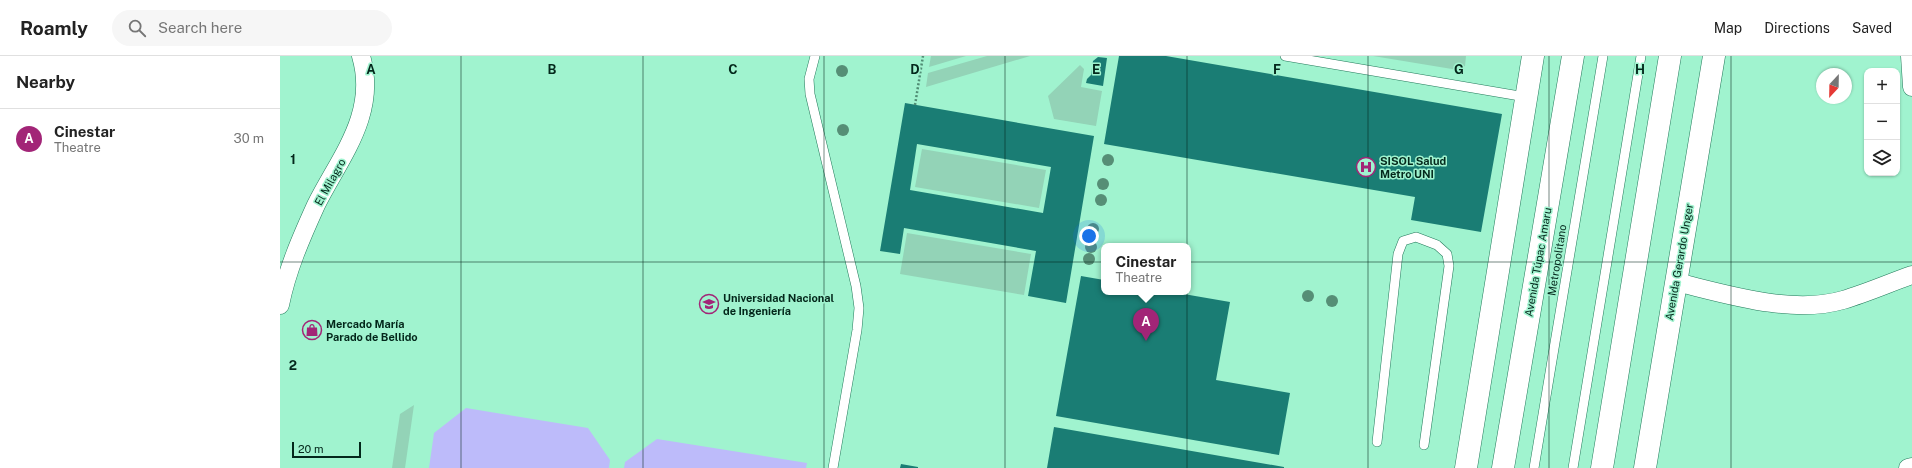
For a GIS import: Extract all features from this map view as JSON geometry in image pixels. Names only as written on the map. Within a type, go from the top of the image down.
[{"type":"street","name":"El Milagro","points":[[280,305],[283,278],[317,205],[352,141],[358,126],[364,98],[366,71],[361,56]]},
{"type":"street","points":[[1466,468],[1533,56]]},
{"type":"street","name":"Avenida Túpac Amaru","points":[[1503,468],[1573,56]]},
{"type":"street","points":[[1602,468],[1670,56]]},
{"type":"street","name":"Avenida Gerardo Unger","points":[[1645,468],[1714,56]]},
{"type":"street","points":[[1910,56],[1912,87]]},
{"type":"street","points":[[1676,282],[1764,303],[1818,304],[1842,301],[1912,275]]},
{"type":"street","points":[[1908,468],[1912,467]]},
{"type":"lane","points":[[814,56],[809,78],[810,94],[856,286],[859,308],[857,330],[833,468]]},
{"type":"lane","points":[[1284,56],[1526,97]]},
{"type":"lane","name":"Metropolitano","points":[[1534,468],[1603,56]]},
{"type":"lane","points":[[1573,468],[1641,56]]},
{"type":"lane","points":[[1377,442],[1398,254],[1403,241],[1416,237],[1437,245],[1447,254],[1449,266],[1424,445]]},
{"type":"path","points":[[915,105],[923,56]]},
{"type":"green space","points":[[931,56],[966,56],[929,67]]},
{"type":"green space","points":[[987,56],[1030,56],[926,87],[928,73]]},
{"type":"green space","points":[[1373,56],[1466,56],[1465,66],[1458,70]]},
{"type":"green space","points":[[1080,65],[1084,69],[1081,87],[1102,91],[1096,126],[1054,119],[1048,96]]},
{"type":"green space","points":[[922,149],[1046,170],[1039,208],[915,187]]},
{"type":"green space","points":[[907,233],[1031,254],[1024,295],[900,274]]},
{"type":"green space","points":[[414,405],[405,468],[392,468],[400,414]]},
{"type":"water","points":[[466,408],[588,428],[610,460],[609,468],[429,468],[434,433]]},
{"type":"water","points":[[657,439],[807,463],[806,468],[624,468],[625,462]]},
{"type":"building","name":"SISOL Salud Metro UNI","points":[[1119,56],[1166,56],[1502,114],[1481,232],[1411,220],[1415,197],[1104,144]]},
{"type":"building","points":[[1098,57],[1107,58],[1103,86],[1086,83],[1087,79],[1091,75],[1093,61]]},
{"type":"building","points":[[905,103],[1094,136],[1066,303],[1028,296],[1036,251],[904,228],[900,254],[880,251]],"holes":[[[917,144],[1051,167],[1043,213],[910,190]]]},
{"type":"building","points":[[1081,276],[1101,279],[1101,295],[1189,295],[1230,302],[1216,380],[1290,393],[1279,455],[1056,416]]},
{"type":"building","points":[[1054,427],[1284,467],[1284,468],[1047,468]]},
{"type":"building","points":[[901,464],[918,467],[918,468],[900,468]]},
{"type":"place","name":"SISOL Salud Metro UNI","points":[[1366,167]]},
{"type":"place","name":"Universidad Nacional de Ingeniería","points":[[709,304]]},
{"type":"place","name":"Mercado María Parado de Bellido","points":[[312,330]]},
{"type":"place","name":"Cinestar","points":[[1146,341]]}]
